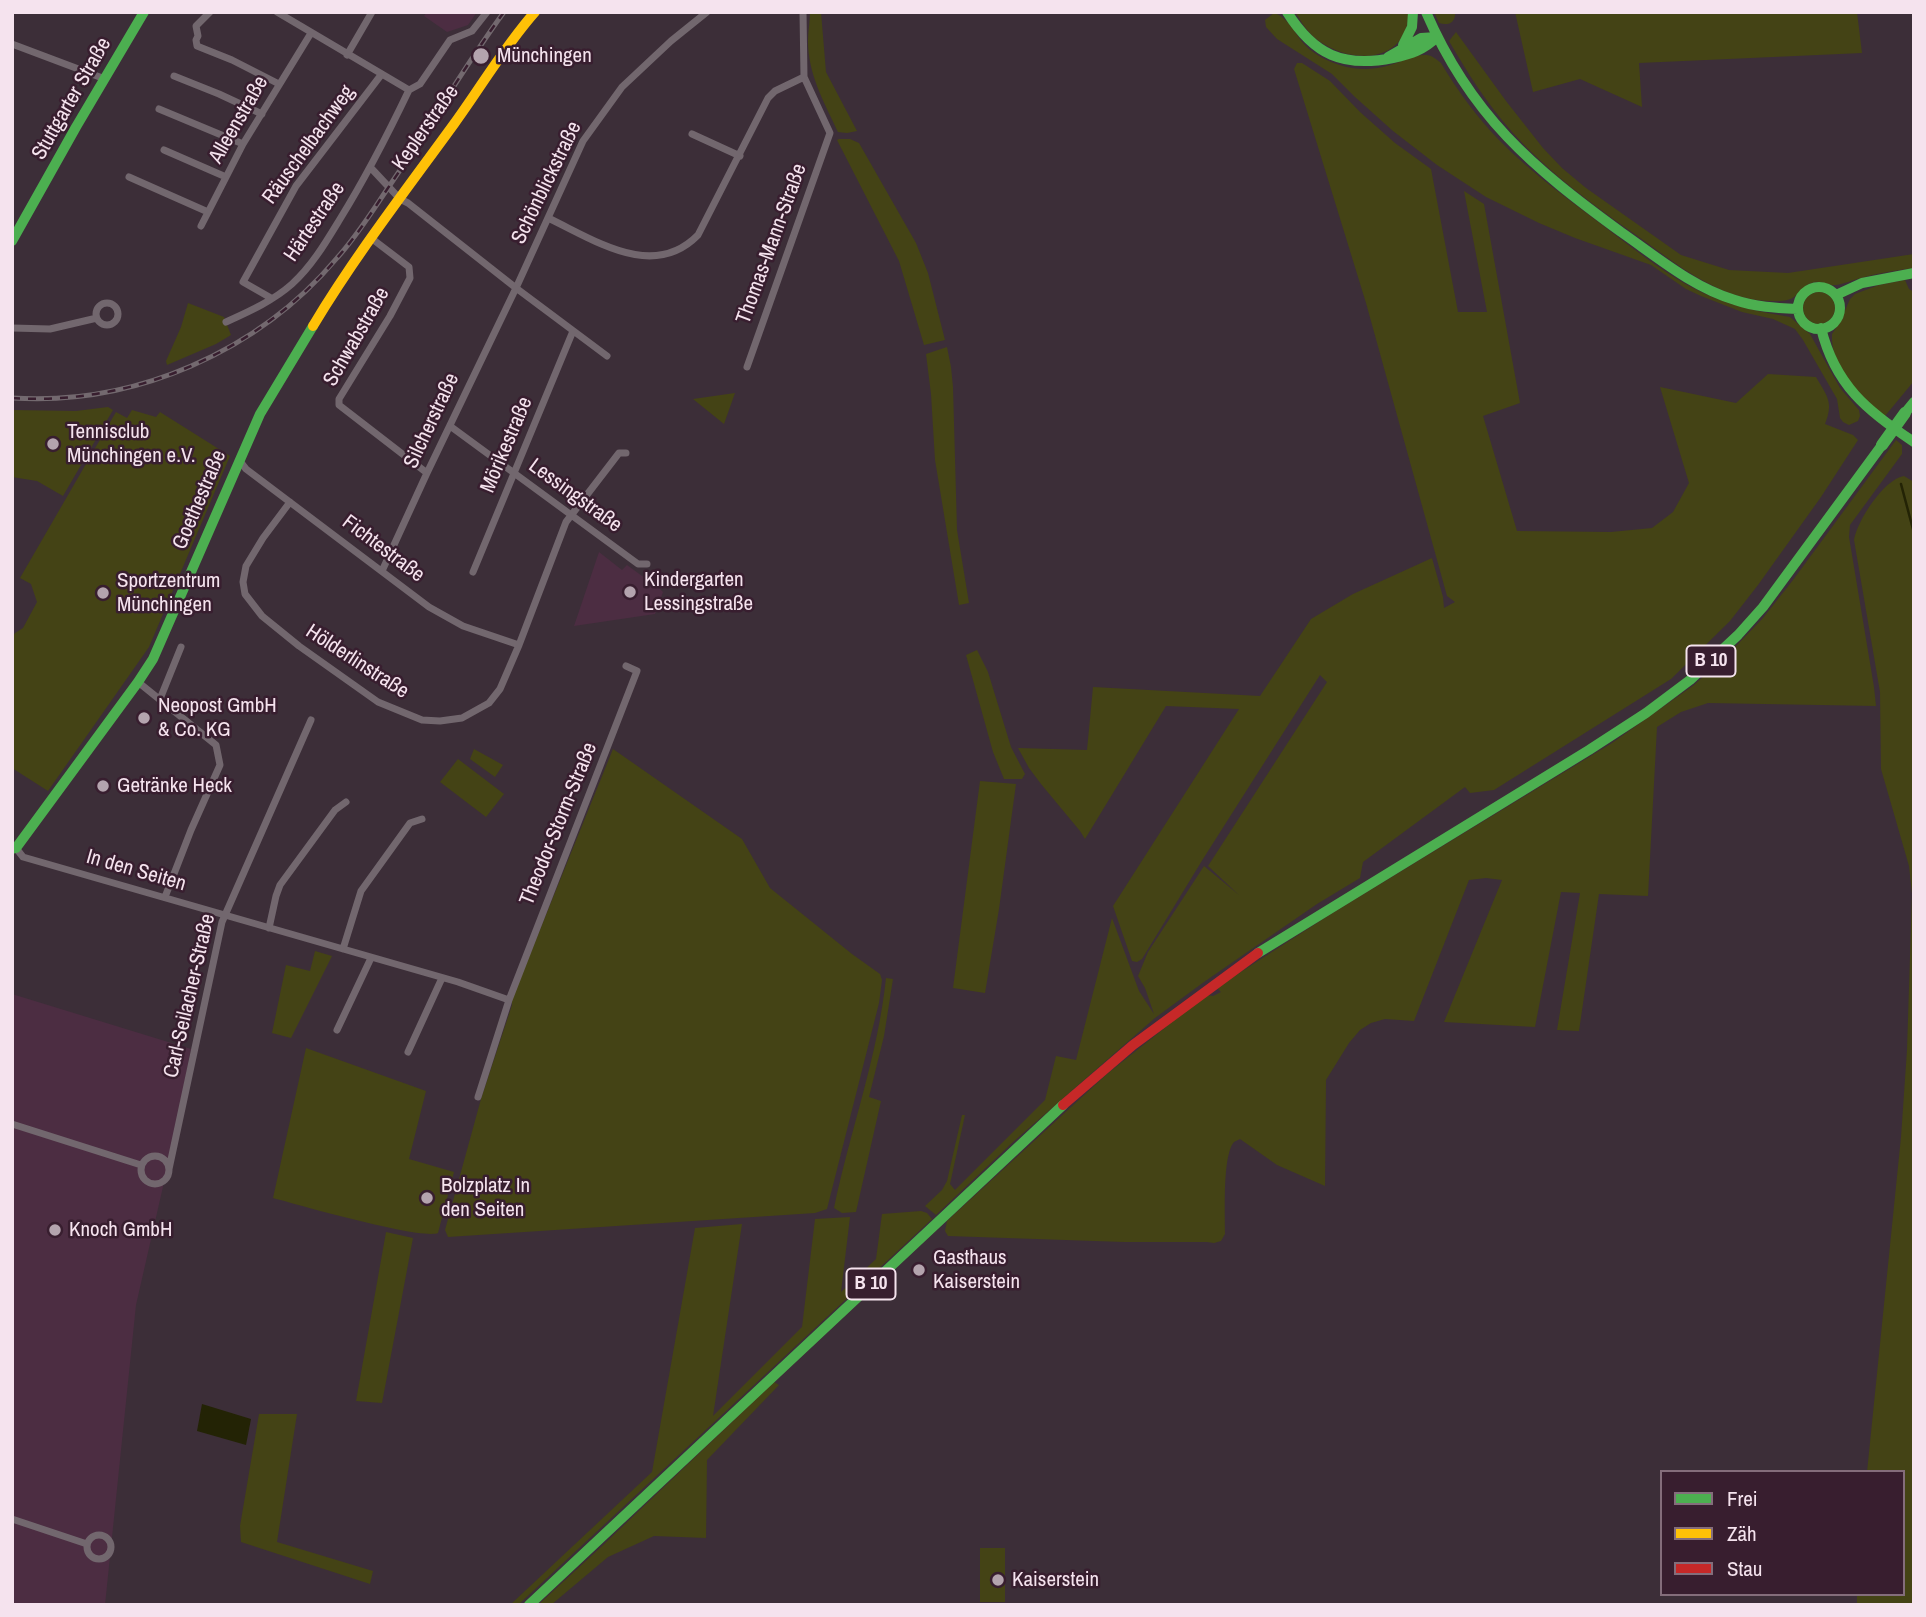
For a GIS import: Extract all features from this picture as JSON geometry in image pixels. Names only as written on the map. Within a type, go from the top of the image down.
[{"type":"main road","name":"Stuttgarter Straße","points":[[12,241],[17,221],[144,12]]},
{"type":"main road","name":"Keplerstraße","points":[[400,199],[514,36],[535,12]]},
{"type":"main road","points":[[1287,12],[1308,41],[1323,52],[1345,61],[1382,61],[1425,49],[1437,37]]},
{"type":"main road","points":[[1401,48],[1412,27],[1413,12]]},
{"type":"main road","points":[[1426,12],[1437,37],[1467,87],[1509,141],[1555,181],[1701,287],[1751,305],[1798,309]]},
{"type":"main road","points":[[1382,61],[1421,38],[1437,37]]},
{"type":"main road","name":"Goethestraße","points":[[14,849],[138,682],[152,659],[260,414],[325,306],[370,238],[400,199]]},
{"type":"main road","points":[[1836,295],[1862,283],[1914,273]]},
{"type":"main road","points":[[1827,289],[1836,295],[1839,309],[1830,325],[1810,327],[1801,320],[1798,309],[1800,299],[1807,290],[1827,289]]},
{"type":"main road","points":[[1821,328],[1833,363],[1847,386],[1872,412],[1914,442]]},
{"type":"main road","name":"B 10","points":[[529,1605],[1094,1076],[1245,961],[1589,750],[1690,680],[1738,635],[1763,607],[1914,402]]},
{"type":"street","points":[[210,12],[196,26],[197,47],[232,60],[279,84]]},
{"type":"street","points":[[277,12],[409,90]]},
{"type":"street","points":[[347,55],[372,12]]},
{"type":"street","name":"Härtestraße","points":[[226,322],[248,312],[293,283],[317,255],[371,168],[409,90],[419,84],[450,40],[472,31],[487,12]]},
{"type":"street","name":"Schönblickstraße","points":[[516,288],[583,141],[622,87],[707,12]]},
{"type":"street","points":[[548,218],[619,251],[647,257],[663,255],[689,243],[698,235],[771,95],[804,78],[803,12]]},
{"type":"street","name":"Alleenstraße","points":[[201,226],[243,145],[311,33]]},
{"type":"street","points":[[12,44],[105,79]]},
{"type":"street","name":"Räuschelbachweg","points":[[271,298],[243,282],[296,186],[381,75]]},
{"type":"street","points":[[174,76],[262,114]]},
{"type":"street","name":"Thomas-Mann-Straße","points":[[747,367],[830,133],[804,78]]},
{"type":"street","points":[[159,109],[243,145]]},
{"type":"street","points":[[692,134],[740,156]]},
{"type":"street","points":[[164,150],[226,177]]},
{"type":"street","points":[[371,168],[400,199],[607,356]]},
{"type":"street","points":[[129,177],[208,212]]},
{"type":"street","name":"Schwabstraße","points":[[370,238],[409,267],[410,278],[339,399],[339,405],[426,473]]},
{"type":"street","name":"Silcherstraße","points":[[382,571],[426,473],[516,288]]},
{"type":"street","points":[[12,328],[50,330],[97,318]]},
{"type":"street","name":"Mörikestraße","points":[[473,572],[573,331]]},
{"type":"street","name":"Lessingstraße","points":[[450,426],[638,564],[647,564]]},
{"type":"street","name":"Hölderlinstraße","points":[[290,502],[262,538],[246,566],[243,582],[245,594],[262,616],[378,702],[422,720],[462,718],[489,703],[500,689],[566,522],[619,453],[626,453]]},
{"type":"street","name":"Fichtestraße","points":[[239,459],[246,469],[429,607],[463,626],[519,645]]},
{"type":"street","points":[[160,699],[181,647]]},
{"type":"street","name":"Theodor-Storm-Straße","points":[[509,1000],[637,671],[626,666]]},
{"type":"street","points":[[138,682],[216,744],[220,765],[165,897]]},
{"type":"street","name":"Carl-Seilacher-Straße","points":[[169,1169],[222,922],[312,720]]},
{"type":"street","points":[[269,928],[280,885],[335,810],[346,802]]},
{"type":"street","points":[[343,949],[361,891],[410,823],[422,819]]},
{"type":"street","name":"In den Seiten","points":[[14,849],[23,857],[442,978],[509,1000]]},
{"type":"street","points":[[337,1030],[371,958]]},
{"type":"street","points":[[408,1052],[442,978]]},
{"type":"street","points":[[478,1097],[509,1000]]},
{"type":"street","points":[[12,1124],[141,1165]]},
{"type":"street","points":[[150,1156],[156,1156],[167,1162],[169,1169],[164,1181],[152,1184],[142,1177],[141,1165],[150,1156]]},
{"type":"street","points":[[12,1519],[87,1544]]},
{"type":"shaded area","points":[[427,12],[477,12],[468,25],[447,32],[424,16]]},
{"type":"shaded area","points":[[810,12],[821,12],[826,72],[857,131],[838,132],[818,88],[809,53]]},
{"type":"shaded area","points":[[1295,12],[1409,12],[1406,29],[1399,41],[1389,50],[1362,56],[1347,54],[1319,41]]},
{"type":"shaded area","points":[[1434,12],[1455,12],[1455,16],[1451,23],[1442,24]]},
{"type":"shaded area","points":[[1515,12],[1857,12],[1862,53],[1639,63],[1642,107],[1580,79],[1533,92]]},
{"type":"shaded area","points":[[1274,13],[1287,22],[1309,49],[1339,65],[1371,69],[1417,56],[1427,55],[1436,59],[1475,112],[1511,152],[1554,189],[1646,258],[1703,293],[1724,302],[1790,317],[1810,334],[1840,388],[1859,410],[1858,421],[1849,425],[1840,418],[1837,399],[1795,329],[1773,319],[1742,312],[1701,296],[1651,265],[1575,238],[1486,197],[1437,165],[1393,131],[1332,74],[1277,39],[1266,27],[1265,20]]},
{"type":"shaded area","points":[[1456,32],[1506,101],[1562,168],[1681,255],[1729,270],[1788,273],[1914,254],[1914,268],[1881,273],[1836,285],[1811,283],[1791,299],[1782,301],[1750,299],[1715,287],[1682,268],[1604,212],[1556,175],[1527,148],[1495,111],[1449,41]]},
{"type":"shaded area","points":[[1297,63],[1302,63],[1330,81],[1395,143],[1431,169],[1458,312],[1487,312],[1464,191],[1484,204],[1520,403],[1483,416],[1517,531],[1611,532],[1652,528],[1673,512],[1689,483],[1660,387],[1736,403],[1768,374],[1816,377],[1829,404],[1825,424],[1853,435],[1858,440],[1821,497],[1730,621],[1671,679],[1494,790],[1470,793],[1465,787],[1363,862],[1360,878],[1317,904],[1155,1018],[1013,1142],[936,1215],[925,1206],[942,1190],[947,1181],[962,1115],[965,1115],[950,1184],[955,1190],[1045,1100],[1056,1056],[1076,1060],[1112,918],[1139,991],[1154,1014],[1138,976],[1148,952],[1204,866],[1239,895],[1208,866],[1327,682],[1320,675],[1142,959],[1137,962],[1132,961],[1113,906],[1239,709],[1166,706],[1085,839],[1029,768],[1018,748],[1087,750],[1093,687],[1260,696],[1311,619],[1353,594],[1432,558],[1444,608],[1455,602],[1447,596],[1366,303],[1294,69]]},
{"type":"shaded area","points":[[850,139],[859,143],[916,243],[928,273],[945,340],[924,345],[899,261],[837,140]]},
{"type":"shaded area","points":[[1905,280],[1909,289],[1914,292],[1914,381],[1885,416],[1866,400],[1842,370],[1836,358],[1832,334],[1855,294],[1879,285]]},
{"type":"shaded area","points":[[1819,292],[1830,297],[1835,308],[1830,319],[1819,324],[1808,319],[1803,308],[1808,297]]},
{"type":"shaded area","points":[[188,303],[224,317],[231,335],[167,365],[166,361]]},
{"type":"shaded area","points":[[947,347],[953,387],[957,530],[969,603],[959,605],[935,460],[926,354]]},
{"type":"shaded area","points":[[735,393],[724,424],[693,399]]},
{"type":"shaded area","name":"Tennisclub Münchingen e.V.","points":[[108,407],[113,410],[63,496],[37,481],[12,477],[12,410],[76,411]]},
{"type":"shaded area","name":"Sportzentrum Münchingen","points":[[132,410],[156,417],[160,412],[230,456],[149,647],[48,791],[12,768],[12,638],[23,628],[37,602],[31,584],[20,578],[116,412],[127,418]]},
{"type":"shaded area","points":[[1896,440],[1902,445],[1902,454],[1850,525],[1849,537],[1876,706],[1708,703],[1681,712],[1657,727],[1648,896],[1599,894],[1579,1031],[1557,1030],[1580,893],[1561,892],[1535,1027],[1444,1022],[1502,880],[1469,880],[1414,1021],[1385,1019],[1360,1030],[1326,1080],[1325,1186],[1277,1165],[1240,1139],[1235,1141],[1228,1155],[1225,1234],[1221,1241],[1124,1242],[948,1236],[945,1231],[947,1221],[1107,1074],[1206,995],[1213,996],[1221,992],[1219,986],[1331,914],[1612,743],[1694,685],[1763,618]]},
{"type":"shaded area","points":[[1904,476],[1914,482],[1914,1605],[1857,1605],[1857,1596],[1905,1596],[1905,1470],[1867,1470],[1901,1137],[1912,894],[1909,866],[1881,769],[1880,692],[1854,540],[1860,522],[1873,502],[1896,479]]},
{"type":"shaded area","points":[[599,552],[622,570],[627,565],[663,592],[655,614],[574,626]]},
{"type":"shaded area","points":[[977,650],[988,672],[1011,747],[1025,774],[1022,779],[1004,779],[993,752],[966,655]]},
{"type":"shaded area","points":[[474,749],[503,765],[495,777],[470,759]]},
{"type":"shaded area","points":[[613,749],[742,839],[770,888],[880,974],[882,980],[879,1003],[827,1209],[815,1213],[448,1237],[445,1230],[512,999]]},
{"type":"shaded area","points":[[458,759],[504,794],[486,817],[440,782]]},
{"type":"shaded area","points":[[980,781],[1016,784],[985,993],[953,988]]},
{"type":"shaded area","points":[[315,951],[332,956],[291,1038],[272,1033],[286,965],[310,971]]},
{"type":"shaded area","points":[[886,978],[893,979],[884,1036],[869,1097],[881,1101],[856,1212],[842,1213],[834,1208],[877,1036]]},
{"type":"shaded area","points":[[12,994],[191,1049],[136,1305],[105,1605],[12,1605]]},
{"type":"shaded area","points":[[306,1048],[426,1091],[409,1159],[454,1172],[438,1233],[427,1234],[385,1227],[273,1198]]},
{"type":"shaded area","points":[[921,1211],[932,1219],[518,1605],[510,1605],[652,1472],[695,1228],[742,1224],[713,1416],[802,1327],[815,1219],[850,1217],[841,1292],[876,1259],[882,1214]]},
{"type":"shaded area","points":[[386,1232],[413,1238],[382,1403],[356,1401]]},
{"type":"shaded area","points":[[774,1382],[779,1385],[707,1460],[706,1538],[654,1536],[608,1557],[551,1605],[538,1605],[601,1547]]},
{"type":"shaded area","points":[[202,1404],[251,1419],[246,1445],[197,1431]]},
{"type":"shaded area","points":[[259,1414],[297,1414],[277,1542],[373,1571],[370,1584],[241,1542],[240,1526]]},
{"type":"shaded area","points":[[980,1548],[1005,1548],[1005,1602],[980,1602]]},
{"type":"waterway","points":[[1901,484],[1914,533]]},
{"type":"railway","points":[[12,398],[58,398],[103,393],[148,382],[191,366],[232,346],[270,321],[305,291],[337,258],[365,223],[504,12]]},
{"type":"traffic: fast","points":[[12,241],[144,12]]},
{"type":"traffic: fast","points":[[1287,12],[1297,27],[1319,48],[1345,59],[1375,61],[1400,56],[1422,48],[1437,37]]},
{"type":"traffic: fast","points":[[1403,45],[1412,27],[1413,12]]},
{"type":"traffic: fast","points":[[1426,12],[1444,49],[1484,110],[1507,137],[1559,185],[1662,261],[1704,287],[1750,304],[1798,309]]},
{"type":"traffic: fast","points":[[1388,57],[1421,38],[1437,37]]},
{"type":"traffic: fast","points":[[1836,295],[1862,283],[1914,273]]},
{"type":"traffic: fast","points":[[1819,287],[1834,293],[1840,308],[1834,323],[1819,329],[1804,323],[1798,308],[1804,293],[1819,287]]},
{"type":"traffic: fast","points":[[12,849],[16,848],[153,659],[260,414],[313,326]]},
{"type":"traffic: fast","points":[[1821,328],[1835,366],[1855,395],[1914,442]]},
{"type":"traffic: fast","points":[[1905,413],[1914,402]]},
{"type":"traffic: fast","points":[[1882,445],[1905,413]]},
{"type":"traffic: fast","points":[[1258,953],[1589,750],[1690,680],[1738,635],[1763,607],[1882,445]]},
{"type":"traffic: fast","points":[[529,1605],[1063,1105]]},
{"type":"traffic: slow","points":[[313,326],[363,249],[535,12]]},
{"type":"traffic: jam","points":[[1063,1105],[1133,1045],[1258,953]]},
{"type":"place","name":"Münchingen","points":[[481,56]]},
{"type":"place","name":"Tennisclub Münchingen e.V.","points":[[53,444]]},
{"type":"place","name":"Kindergarten Lessingstraße","points":[[630,592]]},
{"type":"place","name":"Sportzentrum Münchingen","points":[[103,593]]},
{"type":"place","name":"Neopost GmbH & Co. KG","points":[[144,718]]},
{"type":"place","name":"Getränke Heck","points":[[103,786]]},
{"type":"place","name":"Bolzplatz In den Seiten","points":[[427,1198]]},
{"type":"place","name":"Knoch GmbH","points":[[55,1230]]},
{"type":"place","name":"Gasthaus Kaiserstein","points":[[919,1270]]},
{"type":"place","name":"Kaiserstein","points":[[998,1580]]}]
